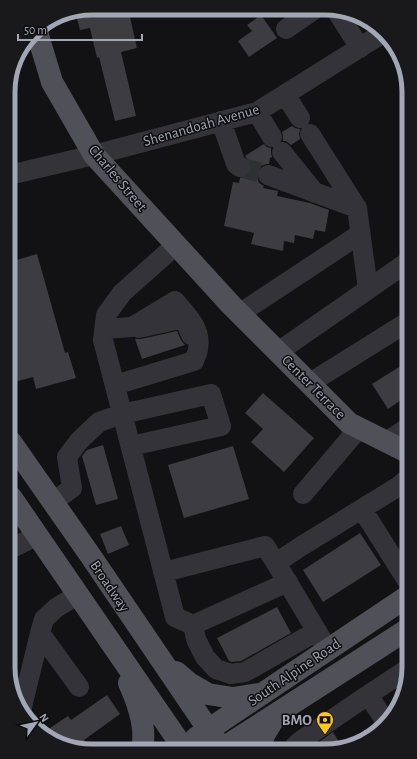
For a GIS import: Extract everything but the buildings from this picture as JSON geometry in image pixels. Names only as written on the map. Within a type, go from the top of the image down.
[{"type":"main road","name":"Charles Street","points":[[38,37],[52,82],[94,155],[236,310]]},
{"type":"main road","name":"Center Terrace","points":[[236,310],[350,423],[402,450]]},
{"type":"main road","name":"Broadway","points":[[15,448],[219,744]]},
{"type":"main road","name":"Broadway","points":[[15,502],[38,534],[179,744]]},
{"type":"main road","name":"South Alpine Road","points":[[188,744],[402,600]]},
{"type":"main road","name":"South Alpine Road","points":[[228,744],[402,633]]},
{"type":"main road","points":[[113,645],[134,692],[142,720],[143,744]]},
{"type":"main road","points":[[160,659],[189,683],[208,694],[233,698],[263,694]]},
{"type":"main road","points":[[261,744],[264,735],[276,714]]},
{"type":"street","points":[[286,29],[306,15]]},
{"type":"street","points":[[340,16],[360,48]]},
{"type":"street","name":"Shenandoah Avenue","points":[[15,174],[94,155],[257,112],[378,36]]},
{"type":"street","points":[[285,94],[357,208],[368,289]]},
{"type":"street","points":[[257,112],[277,145],[315,193]]},
{"type":"street","points":[[221,121],[236,164],[240,167]]},
{"type":"street","points":[[268,175],[357,208]]},
{"type":"street","points":[[236,310],[360,234]]},
{"type":"street","points":[[176,245],[122,293],[106,315],[103,340],[175,617],[192,624],[288,582]]},
{"type":"street","points":[[278,352],[402,266]]},
{"type":"street","points":[[105,329],[132,327],[174,301],[194,324],[198,337],[198,350],[194,361],[115,385]]},
{"type":"street","points":[[310,384],[402,326]]},
{"type":"street","points":[[52,502],[72,488],[67,457],[79,441],[99,422],[122,414],[211,394],[221,426],[131,446]]},
{"type":"street","points":[[303,494],[359,428]]},
{"type":"street","points":[[386,442],[402,431]]},
{"type":"street","points":[[276,563],[300,546],[402,483]]},
{"type":"street","points":[[362,509],[402,572]]},
{"type":"street","points":[[15,546],[38,534]]},
{"type":"street","points":[[164,572],[265,546],[328,650]]},
{"type":"street","points":[[23,701],[44,619],[56,608],[79,595]]},
{"type":"street","points":[[192,624],[196,639],[205,657],[216,669],[231,674],[245,672],[317,631]]},
{"type":"street","points":[[40,633],[79,687]]},
{"type":"street","points":[[297,744],[402,673]]},
{"type":"street","points":[[368,695],[383,717]]},
{"type":"tunnel","points":[[240,167],[268,175]]},
{"type":"place","name":"BMO","points":[[325,735]]}]
